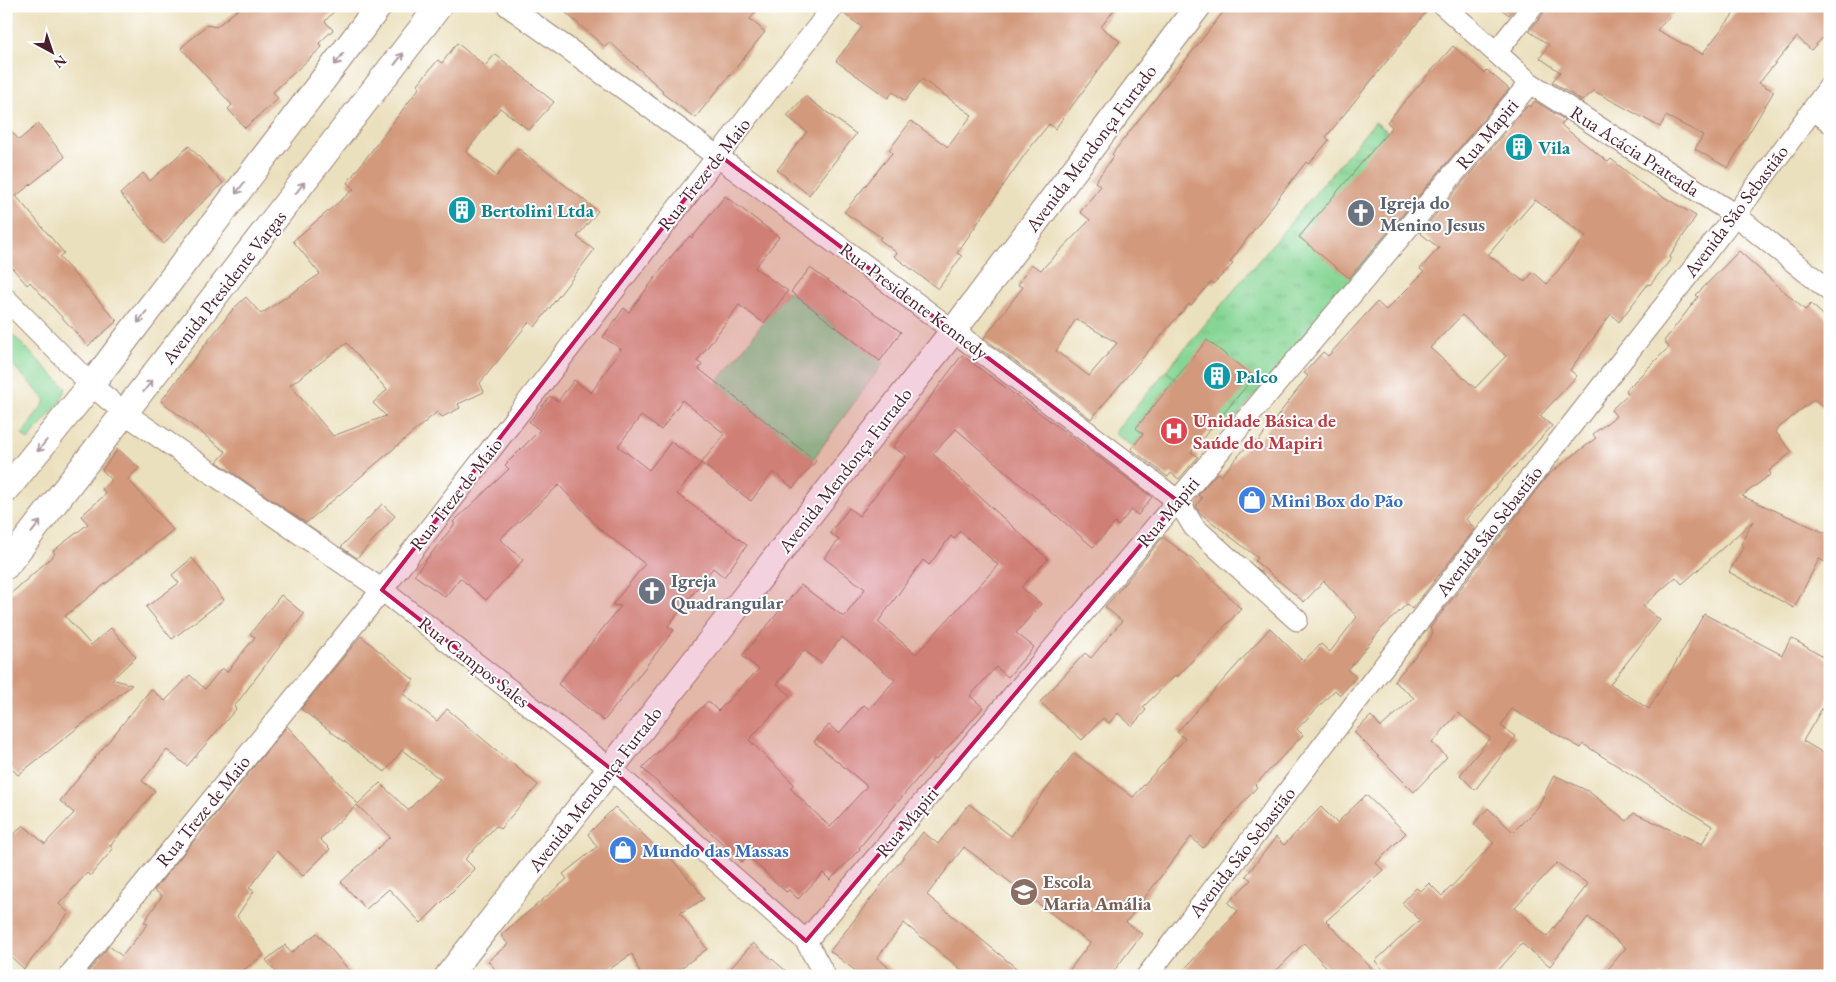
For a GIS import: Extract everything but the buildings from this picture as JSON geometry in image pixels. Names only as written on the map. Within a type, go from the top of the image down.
[{"type":"street","points":[[6,490],[91,385],[379,6]]},
{"type":"street","name":"Avenida Presidente Vargas","points":[[6,566],[126,414],[440,6]]},
{"type":"street","name":"Rua Presidente Kennedy","points":[[508,6],[719,156],[954,330],[1178,501],[1194,527],[1297,620]]},
{"type":"street","name":"Rua Treze de Maio","points":[[70,976],[382,590],[834,6]]},
{"type":"street","name":"Avenida Mendonça Furtado","points":[[448,976],[954,330],[1198,6]]},
{"type":"street","name":"Rua Acácia Prateada","points":[[1444,6],[1530,83],[1735,215],[1830,291]]},
{"type":"street","points":[[1497,52],[1533,6]]},
{"type":"street","name":"Rua Mapiri","points":[[806,941],[1530,83]]},
{"type":"street","name":"Avenida São Sebastião","points":[[1147,976],[1373,680],[1735,215],[1830,86]]},
{"type":"street","points":[[1813,109],[1830,122]]},
{"type":"street","name":"Rua Campos Sales","points":[[6,299],[91,385],[126,414],[382,590],[611,769],[806,941],[821,974]]},
{"type":"highlighted area","points":[[719,155],[1178,501],[806,941],[611,769],[382,590]]},
{"type":"green space","points":[[1375,122],[1443,174],[1231,423],[1166,371]]},
{"type":"green space","points":[[788,291],[883,363],[813,459],[717,383]]},
{"type":"green space","points":[[6,328],[66,388],[60,402],[28,440],[22,435],[46,400],[8,360],[6,361]]},
{"type":"green space","points":[[1166,371],[1176,378],[1136,427],[1143,434],[1133,446],[1114,433]]},
{"type":"place","name":"Vila","points":[[1519,147]]},
{"type":"place","name":"Bertolini Ltda","points":[[462,210]]},
{"type":"place","name":"Igreja do Menino Jesus","points":[[1361,213]]},
{"type":"place","name":"Palco","points":[[1217,376]]},
{"type":"place","name":"Unidade Básica de Saúde do Mapiri","points":[[1174,431]]},
{"type":"place","name":"Mini Box do Pão","points":[[1252,500]]},
{"type":"place","name":"Igreja Quadrangular","points":[[652,591]]},
{"type":"place","name":"Mundo das Massas","points":[[623,850]]},
{"type":"place","name":"Escola Maria Amália","points":[[1024,892]]}]
